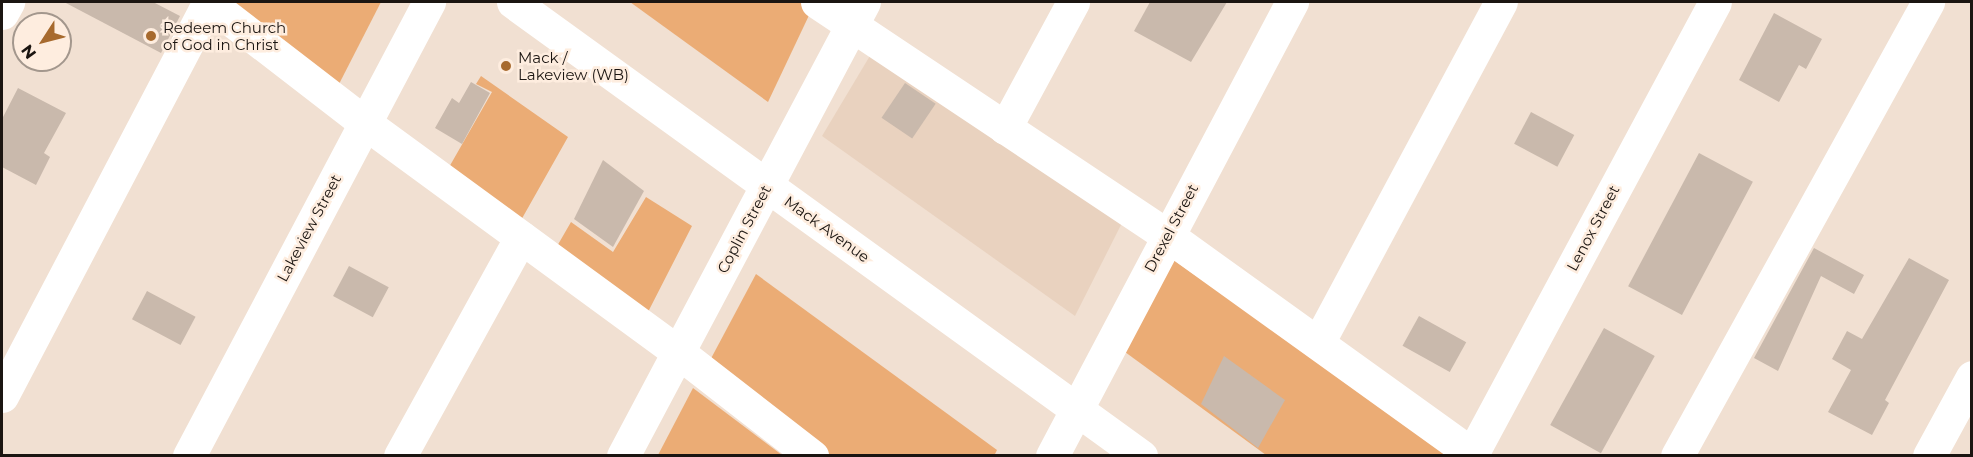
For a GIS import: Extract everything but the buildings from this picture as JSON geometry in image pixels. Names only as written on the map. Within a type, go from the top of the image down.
[{"type":"street","points":[[2,13],[8,2]]},
{"type":"street","points":[[2,396],[209,2],[365,123],[678,352],[812,456]]},
{"type":"street","name":"Lakeview Street","points":[[189,456],[429,2]]},
{"type":"street","name":"Mack Avenue","points":[[513,2],[1141,456]]},
{"type":"street","points":[[817,2],[858,14],[1005,128],[1167,235],[1473,455]]},
{"type":"street","points":[[1005,128],[1073,2]]},
{"type":"street","name":"Drexel Street","points":[[1052,456],[1292,2]]},
{"type":"street","points":[[1318,343],[1501,2]]},
{"type":"street","name":"Lenox Street","points":[[1473,455],[1715,2]]},
{"type":"street","points":[[1677,456],[1928,2]]},
{"type":"street","name":"Coplin Street","points":[[623,456],[858,14]]},
{"type":"street","points":[[399,456],[521,237]]},
{"type":"street","points":[[1929,456],[1971,377]]},
{"type":"shaded area","points":[[225,2],[381,2],[338,86]]},
{"type":"shaded area","points":[[630,2],[801,2],[812,9],[768,102]]},
{"type":"shaded area","points":[[871,54],[1123,221],[1075,316],[822,136]]},
{"type":"shaded area","points":[[481,76],[568,137],[520,222],[448,169],[492,92],[476,84]]},
{"type":"shaded area","points":[[646,197],[692,226],[648,312],[556,248],[571,222],[613,252]]},
{"type":"shaded area","points":[[1172,259],[1445,450],[1442,456],[1266,455],[1125,352]]},
{"type":"shaded area","points":[[756,274],[997,450],[994,456],[825,455],[707,366]]},
{"type":"shaded area","points":[[693,388],[782,455],[658,455]]},
{"type":"place","name":"Redeem Church of God in Christ","points":[[151,36]]},
{"type":"place","name":"Mack / Lakeview (WB)","points":[[506,66]]}]
